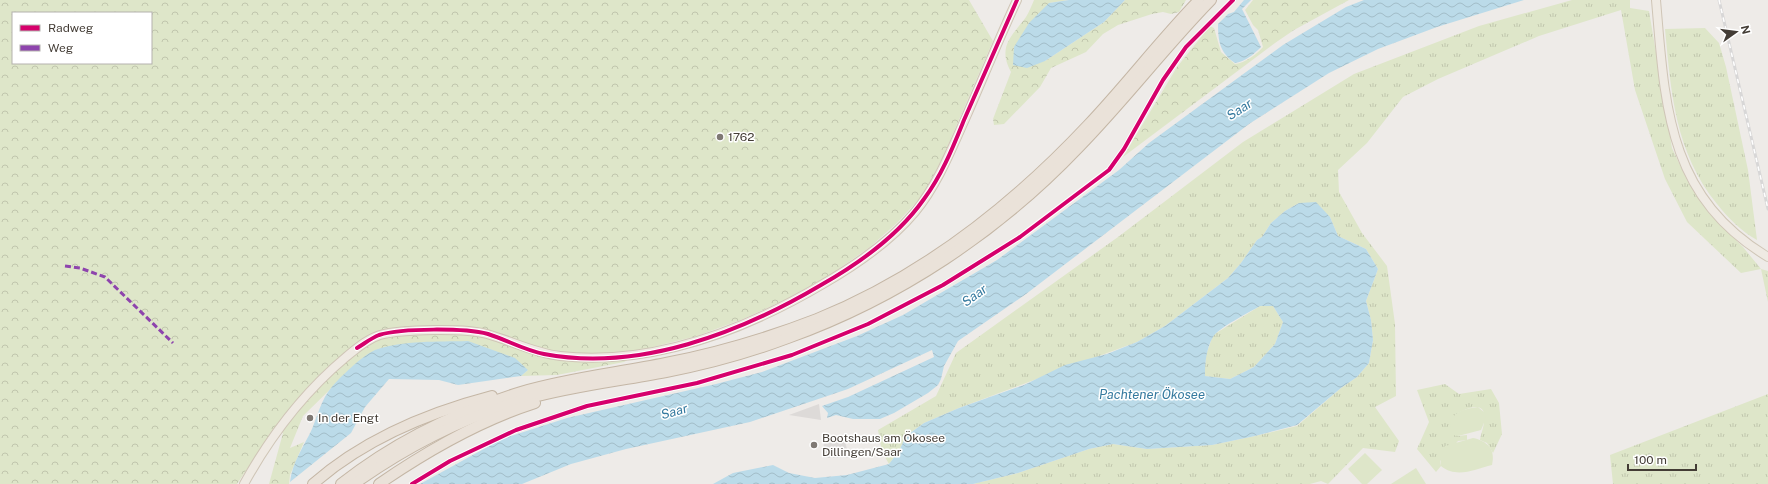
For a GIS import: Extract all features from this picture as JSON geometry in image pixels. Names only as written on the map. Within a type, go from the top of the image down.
[{"type":"highway","points":[[1053,167],[1200,0]]},
{"type":"highway","points":[[354,484],[400,453],[455,426],[505,406],[574,388],[700,364],[758,349],[821,326],[884,296],[935,266],[982,234],[1096,129],[1211,0]]},
{"type":"highway","points":[[313,484],[358,451],[409,424],[462,404],[492,396],[699,356],[755,341],[818,318],[880,288],[931,259],[1036,184]]},
{"type":"highway","points":[[341,484],[396,446],[451,418],[502,398],[559,383]]},
{"type":"highway","points":[[379,484],[425,454],[472,429],[574,388]]},
{"type":"main road","points":[[244,484],[278,429],[302,398],[357,348],[379,335],[406,331],[472,332],[490,335],[537,352],[561,356],[596,358],[646,353],[699,340],[748,322],[811,291],[842,273],[902,226],[915,212],[933,186],[946,162],[1017,0]]},
{"type":"main road","points":[[1656,0],[1667,105],[1674,136],[1688,173],[1706,202],[1718,217],[1745,242],[1768,257]]},
{"type":"green space","points":[[0,0],[969,0],[993,41],[942,159],[922,196],[897,223],[870,247],[830,275],[787,299],[743,319],[697,336],[645,349],[624,362],[557,375],[521,376],[528,370],[356,364],[303,416],[290,448],[304,442],[290,475],[289,484],[269,484],[283,433],[275,427],[237,484],[0,484]]},
{"type":"green space","points":[[1034,0],[1069,0],[1049,3],[1045,61],[1104,22],[1125,0],[1186,0],[1179,12],[1171,14],[1163,12],[1152,14],[1118,25],[1103,34],[1086,52],[1051,68],[1040,87],[1004,124],[994,125],[993,119],[1011,72],[1005,55],[1006,48],[1011,36],[1026,17]]},
{"type":"green space","points":[[1253,0],[1349,0],[1294,30],[1275,43],[1123,157],[1177,67],[1210,26],[1214,28],[1221,52],[1235,64],[1250,58],[1263,47],[1258,30],[1253,25],[1245,10]]},
{"type":"green space","points":[[1572,0],[1630,0],[1630,8],[1649,11],[1672,148],[1687,180],[1708,212],[1743,247],[1761,269],[1741,273],[1687,222],[1665,179],[1635,90],[1621,10],[1539,36],[1438,79],[1403,97],[1367,143],[1338,170],[1339,192],[1362,233],[1387,266],[1395,324],[1396,396],[1375,407],[1399,441],[1395,452],[1363,448],[1328,484],[1321,481],[1310,484],[973,484],[1018,473],[1089,449],[1113,444],[1147,449],[1212,445],[1297,426],[1341,388],[1357,377],[1369,363],[1373,340],[1371,320],[1366,301],[1378,269],[1366,249],[1338,236],[1330,217],[1299,203],[1285,211],[1271,223],[1262,237],[1257,240],[1241,263],[1228,278],[1165,326],[1137,342],[959,408],[924,423],[906,436],[899,451],[889,464],[882,452],[878,430],[936,396],[956,353],[1118,237],[1243,142],[1354,74],[1479,26]]},
{"type":"green space","points":[[1705,28],[1719,43],[1726,67],[1748,170],[1757,240],[1740,229],[1731,220],[1717,204],[1703,184],[1692,164],[1678,121],[1673,99],[1665,29]]},
{"type":"green space","points":[[1761,269],[1768,271],[1768,302]]},
{"type":"green space","points":[[1260,306],[1273,306],[1283,322],[1275,344],[1254,367],[1230,379],[1204,376],[1206,355],[1213,335]]},
{"type":"green space","points":[[1445,384],[1459,394],[1491,389],[1499,403],[1502,434],[1493,453],[1487,443],[1480,440],[1484,423],[1484,414],[1482,410],[1475,407],[1455,415],[1458,436],[1467,435],[1467,440],[1458,441],[1440,461],[1441,466],[1436,472],[1417,449],[1429,422],[1417,390]]},
{"type":"green space","points":[[1768,394],[1768,484],[1613,484],[1610,455]]},
{"type":"green space","points":[[1478,407],[1485,413],[1486,418],[1481,430],[1458,436],[1452,435],[1450,422],[1452,418],[1460,411]]},
{"type":"green space","points":[[1473,438],[1482,441],[1489,447],[1493,454],[1492,465],[1466,472],[1453,472],[1441,466],[1440,455],[1445,446]]},
{"type":"green space","points":[[1365,453],[1382,470],[1367,484],[1362,484],[1348,469]]},
{"type":"green space","points":[[1416,468],[1426,484],[1391,484]]},
{"type":"shaded area","points":[[819,404],[821,420],[789,415]]},
{"type":"shaded area","points":[[824,439],[845,441],[849,458],[823,458]]},
{"type":"water","points":[[1069,0],[1125,0],[1104,22],[1045,61],[1027,68],[1013,65],[1014,47],[1029,23],[1049,3]]},
{"type":"water","points":[[1244,0],[1251,0],[1242,9],[1261,47],[1246,59],[1235,63],[1223,51],[1219,41],[1218,24],[1228,14],[1234,12]]},
{"type":"water","name":"Saar","points":[[1364,0],[1524,0],[1437,27],[1378,49],[1329,73],[1249,124],[1026,294],[958,341],[944,366],[938,385],[928,393],[894,413],[880,419],[853,419],[836,415],[827,418],[828,413],[822,406],[848,397],[934,357],[932,350],[848,389],[750,422],[626,449],[571,464],[522,484],[420,484],[502,439],[567,418],[762,372],[857,336],[903,315],[997,260],[1119,170],[1149,143],[1283,45],[1346,7]]},
{"type":"water","name":"Pachtener Ökosee","points":[[1316,202],[1330,217],[1338,236],[1366,249],[1378,269],[1366,301],[1371,320],[1373,340],[1369,363],[1357,377],[1341,388],[1297,425],[1212,445],[1147,449],[1113,444],[1089,449],[1018,473],[973,484],[713,484],[733,473],[773,465],[789,473],[815,478],[847,475],[889,464],[899,451],[906,436],[924,423],[959,408],[1024,385],[1065,365],[1107,354],[1137,342],[1165,326],[1228,278],[1241,263],[1257,240],[1262,237],[1271,223],[1285,211],[1299,203]],"holes":[[[1260,306],[1273,306],[1283,322],[1275,344],[1254,367],[1230,379],[1205,376],[1207,351],[1216,333]]]},
{"type":"water","points":[[468,341],[515,358],[528,370],[521,376],[458,385],[439,380],[389,379],[365,407],[351,433],[290,482],[293,468],[312,429],[325,397],[345,373],[358,362],[375,350],[386,347],[421,342]]},
{"type":"railway","points":[[1719,0],[1768,209]]},
{"type":"marked path","points":[[65,266],[80,268],[105,277],[173,343]]},
{"type":"cycle path","points":[[357,348],[376,336],[389,333],[418,330],[449,330],[488,334],[529,350],[544,354],[580,358],[616,358],[652,353],[723,333],[757,319],[790,302],[836,277],[864,258],[890,237],[914,212],[924,199],[947,161],[1017,0]]},
{"type":"cycle path","points":[[412,484],[450,461],[516,430],[587,406],[697,383],[792,355],[868,324],[943,285],[1020,237],[1109,170],[1124,149],[1163,80],[1186,47],[1233,0]]},
{"type":"place","name":"1762","points":[[720,137]]},
{"type":"place","name":"In der Engt","points":[[310,418]]},
{"type":"place","name":"Bootshaus am Ökosee Dillingen/Saar","points":[[814,445]]}]
